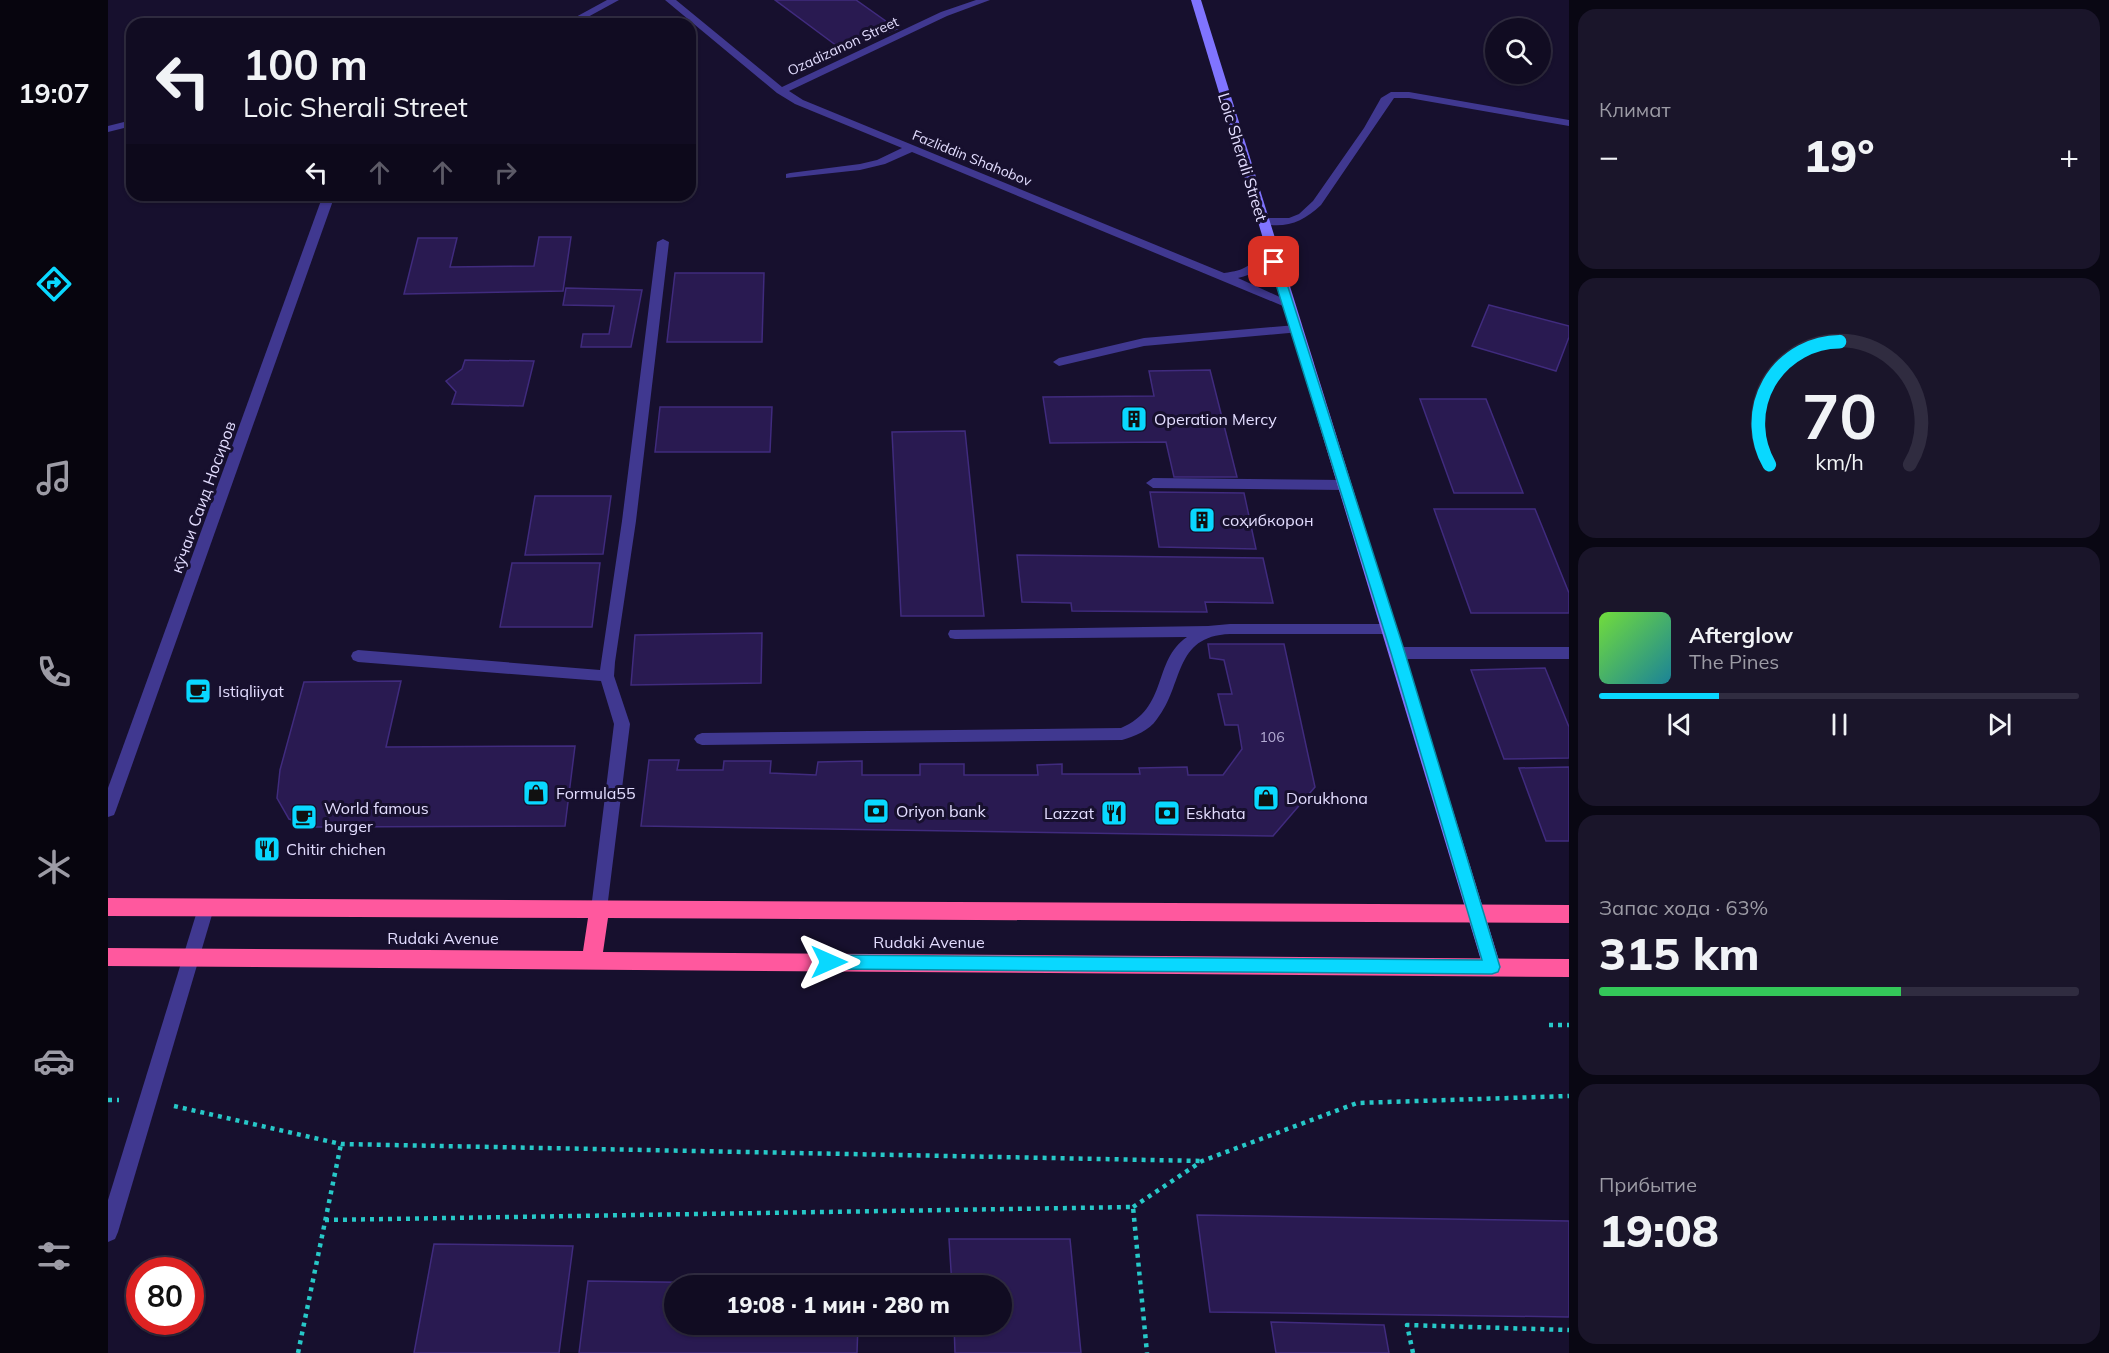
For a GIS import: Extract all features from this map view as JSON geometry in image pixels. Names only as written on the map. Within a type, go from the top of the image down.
[{"type":"highway","name":"Rudaki Avenue","points":[[108,907],[1569,914]]},
{"type":"highway","points":[[592,960],[599,909]]},
{"type":"highway","name":"Rudaki Avenue","points":[[108,957],[1569,968]]},
{"type":"main road","name":"Loic Sherali Street","points":[[1196,0],[1268,242],[1398,653],[1492,967]]},
{"type":"street","points":[[580,18],[614,0]]},
{"type":"street","name":"Fazliddin Shahobov","points":[[670,0],[692,18]]},
{"type":"street","name":"Ozadizanon Street","points":[[781,91],[944,14],[985,0]]},
{"type":"street","name":"Fazliddin Shahobov","points":[[696,21],[781,91],[799,102],[1287,303]]},
{"type":"street","points":[[1262,220],[1298,219],[1317,202],[1369,128],[1385,100],[1391,95],[1409,95],[1569,123]]},
{"type":"street","points":[[108,129],[126,124]]},
{"type":"street","points":[[790,176],[860,167],[881,162],[910,149]]},
{"type":"street","name":"кӯчаи Саид Носиров","points":[[108,810],[327,201]]},
{"type":"street","points":[[599,909],[622,724],[607,676],[631,509],[663,242]]},
{"type":"street","points":[[1214,273],[1231,276],[1252,270],[1264,259],[1268,242]]},
{"type":"street","points":[[1059,362],[1144,342],[1296,329]]},
{"type":"street","points":[[1153,483],[1345,485]]},
{"type":"street","points":[[955,634],[1389,629]]},
{"type":"street","points":[[702,739],[1122,734],[1135,731],[1147,722],[1161,703],[1178,654],[1202,634],[1215,631]]},
{"type":"street","points":[[1398,653],[1569,653]]},
{"type":"street","points":[[358,656],[607,676]]},
{"type":"street","points":[[108,1232],[206,908]]},
{"type":"path","points":[[1549,1025],[1569,1025]]},
{"type":"path","points":[[325,1220],[1133,1207],[1203,1161],[1357,1103],[1569,1096]]},
{"type":"path","points":[[108,1100],[149,1101],[341,1144],[1203,1161]]},
{"type":"path","points":[[298,1353],[341,1144]]},
{"type":"path","points":[[1133,1207],[1147,1353]]},
{"type":"path","points":[[1413,1353],[1407,1325],[1569,1330]]},
{"type":"building","points":[[775,0],[856,0],[897,29],[841,49]]},
{"type":"building","points":[[539,237],[571,237],[563,291],[404,294],[418,238],[457,238],[450,267],[534,266]]},
{"type":"building","points":[[675,273],[764,273],[762,342],[667,342]]},
{"type":"building","points":[[566,288],[642,290],[631,347],[581,347],[583,334],[609,334],[614,306],[563,305]]},
{"type":"building","points":[[1489,305],[1569,326],[1569,337],[1556,371],[1472,346]]},
{"type":"building","points":[[465,360],[534,361],[523,406],[452,404],[456,392],[446,381],[462,369]]},
{"type":"building","name":"Operation Mercy","points":[[1210,370],[1237,477],[1174,477],[1166,442],[1050,443],[1043,397],[1154,396],[1149,371]]},
{"type":"building","points":[[1420,399],[1486,399],[1523,493],[1454,493]]},
{"type":"building","points":[[660,407],[772,407],[770,452],[655,452]]},
{"type":"building","points":[[965,431],[984,616],[901,616],[892,432]]},
{"type":"building","name":"соҳибкорон","points":[[1150,492],[1244,493],[1256,549],[1159,547]]},
{"type":"building","points":[[535,496],[611,496],[603,554],[525,555]]},
{"type":"building","points":[[1434,509],[1535,509],[1569,593],[1569,613],[1471,613]]},
{"type":"building","points":[[1017,555],[1263,558],[1273,603],[1205,602],[1207,612],[1072,611],[1071,603],[1022,602]]},
{"type":"building","points":[[512,563],[600,563],[592,627],[500,627]]},
{"type":"building","points":[[762,633],[761,683],[631,685],[635,635]]},
{"type":"building","points":[[1208,644],[1284,644],[1315,787],[1273,836],[641,826],[649,760],[679,760],[677,770],[723,770],[724,761],[771,761],[770,773],[816,775],[818,762],[862,761],[862,775],[920,775],[920,764],[964,764],[964,775],[1038,775],[1037,765],[1062,764],[1062,774],[1140,774],[1139,768],[1187,767],[1188,775],[1223,775],[1242,749],[1238,725],[1225,725],[1218,694],[1232,694],[1224,660],[1210,658]]},
{"type":"building","points":[[1545,668],[1569,727],[1569,758],[1504,759],[1471,670]]},
{"type":"building","points":[[401,681],[386,747],[575,746],[565,826],[315,827],[289,819],[277,798],[280,770],[304,682]]},
{"type":"building","points":[[1569,767],[1569,841],[1546,841],[1519,768]]},
{"type":"building","points":[[1197,1215],[1569,1221],[1569,1317],[1210,1312]]},
{"type":"building","points":[[949,1239],[1070,1239],[1081,1353],[955,1353],[954,1335],[1012,1335],[1012,1275],[951,1275]]},
{"type":"building","points":[[434,1244],[573,1246],[559,1353],[414,1353]]},
{"type":"building","points":[[588,1281],[664,1282],[664,1335],[858,1335],[857,1353],[579,1353]]},
{"type":"building","points":[[1271,1322],[1384,1325],[1389,1353],[1276,1353]]},
{"type":"place","name":"Operation Mercy","points":[[1134,419]]},
{"type":"place","name":"соҳибкорон","points":[[1202,520]]},
{"type":"place","name":"Istiqliiyat","points":[[198,691]]},
{"type":"place","name":"Formula55","points":[[536,793]]},
{"type":"place","name":"Dorukhona","points":[[1266,798]]},
{"type":"place","name":"Oriyon bank","points":[[876,811]]},
{"type":"place","name":"Lazzat","points":[[1114,813]]},
{"type":"place","name":"Eskhata","points":[[1167,813]]},
{"type":"place","name":"World famous burger","points":[[304,817]]},
{"type":"place","name":"Chitir chichen","points":[[267,849]]},
{"type":"route","points":[[829,962],[1492,967],[1398,653],[1274,262]]}]
